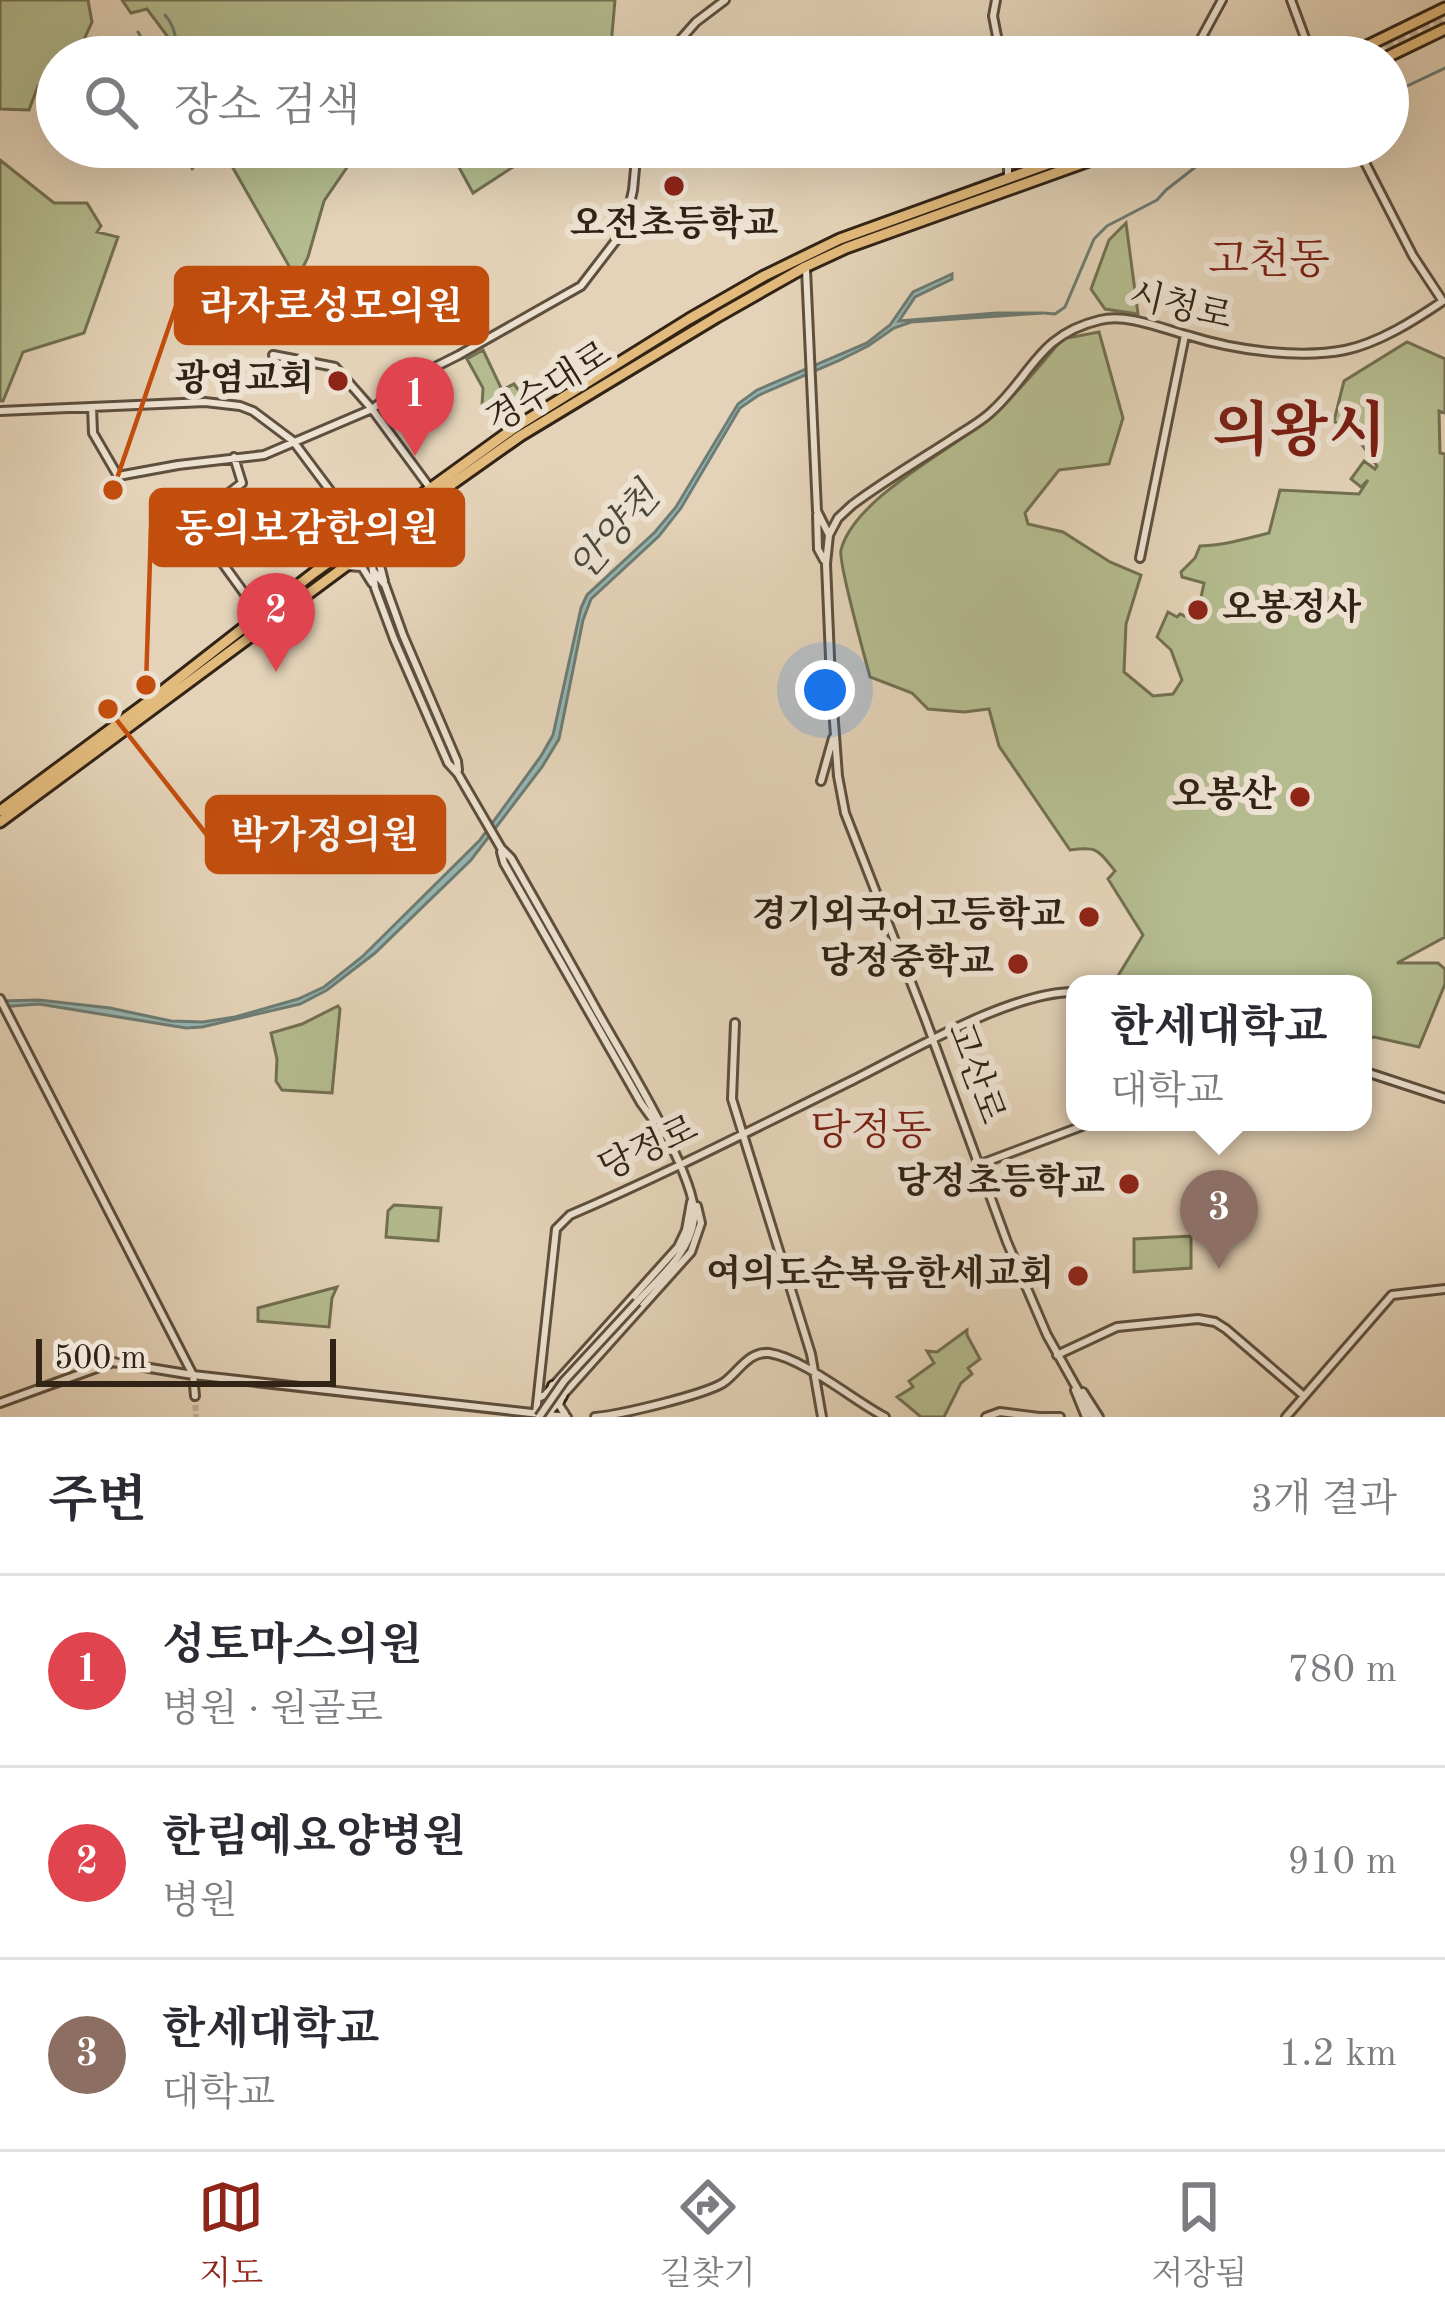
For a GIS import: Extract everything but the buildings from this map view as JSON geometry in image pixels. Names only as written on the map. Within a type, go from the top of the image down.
[{"type":"main road","points":[[1387,36],[1445,8]]},
{"type":"main road","points":[[1409,46],[1445,29]]},
{"type":"main road","name":"경수대로","points":[[0,812],[260,615],[367,543],[528,418],[689,319],[880,223],[1038,168]]},
{"type":"main road","name":"경수대로","points":[[805,261],[1072,168]]},
{"type":"main road","name":"경수대로","points":[[0,822],[343,567],[367,543]]},
{"type":"main road","points":[[553,1386],[553,1396],[562,1396]]},
{"type":"main road","points":[[540,1415],[562,1396]]},
{"type":"street","points":[[684,36],[725,0]]},
{"type":"street","points":[[996,0],[996,36]]},
{"type":"street","points":[[1202,36],[1222,0]]},
{"type":"street","points":[[1292,0],[1305,36]]},
{"type":"street","points":[[92,407],[93,433],[118,476],[264,455],[372,409],[412,378],[581,286],[624,230],[636,168]]},
{"type":"street","points":[[1007,192],[1008,168]]},
{"type":"street","points":[[1369,168],[1413,256],[1444,302]]},
{"type":"street","points":[[805,261],[818,549],[826,564]]},
{"type":"street","name":"시청로","points":[[829,535],[838,518],[879,485],[990,413],[1031,362],[1064,333],[1108,318],[1249,350],[1327,352],[1348,350],[1444,302]]},
{"type":"street","points":[[1140,558],[1186,335]]},
{"type":"street","points":[[273,355],[335,367],[433,492]]},
{"type":"street","points":[[0,411],[223,402],[254,411],[293,441],[367,543],[374,572],[457,761],[458,774],[641,1103],[663,1132],[699,1209],[701,1223],[691,1252],[562,1396],[560,1410],[568,1417]]},
{"type":"street","points":[[234,458],[242,484],[192,521],[260,615]]},
{"type":"street","points":[[346,512],[368,523],[390,525],[377,554],[380,586]]},
{"type":"street","points":[[817,512],[823,519],[838,518]]},
{"type":"street","points":[[817,512],[829,535]]},
{"type":"street","name":"고산로","points":[[829,535],[826,564],[834,735],[845,813],[1007,1242],[1079,1404],[1092,1417]]},
{"type":"street","points":[[343,567],[362,567],[380,586]]},
{"type":"street","points":[[821,781],[834,735]]},
{"type":"street","name":"당정로","points":[[540,1415],[538,1398],[559,1224],[570,1215],[681,1166],[933,1039],[1021,1001],[1066,993]]},
{"type":"street","points":[[0,999],[193,1375],[195,1396]]},
{"type":"street","points":[[735,1023],[732,1097],[800,1318],[822,1417]]},
{"type":"street","points":[[1372,1074],[1445,1099]]},
{"type":"street","points":[[978,1165],[1069,1131]]},
{"type":"street","points":[[540,1415],[564,1381],[685,1248],[694,1225],[692,1197]]},
{"type":"street","points":[[538,1398],[677,1247],[686,1230],[692,1197]]},
{"type":"street","points":[[1286,1417],[1392,1294],[1445,1289]]},
{"type":"street","points":[[1057,1355],[1117,1327],[1210,1320],[1226,1328],[1304,1396]]},
{"type":"street","points":[[595,1417],[706,1390],[725,1382],[753,1356],[768,1353],[815,1372],[885,1417]]},
{"type":"street","points":[[0,1402],[113,1363],[568,1417]]},
{"type":"street","points":[[986,1417],[1000,1412],[1060,1417]]},
{"type":"green space","points":[[0,0],[88,0],[92,22],[86,36],[36,36],[36,91],[29,110],[0,109]]},
{"type":"green space","points":[[122,0],[615,0],[612,36],[167,36],[147,9],[131,13]]},
{"type":"green space","points":[[0,160],[54,203],[87,203],[101,226],[97,232],[118,237],[84,333],[23,352],[3,401],[0,401]]},
{"type":"green space","points":[[233,168],[347,168],[324,201],[297,280]]},
{"type":"green space","points":[[459,168],[512,168],[473,193]]},
{"type":"green space","points":[[1126,223],[1138,314],[1105,309],[1091,289],[1109,240]]},
{"type":"green space","points":[[1099,332],[1123,418],[1109,464],[1059,470],[1025,513],[1028,524],[1063,532],[1141,575],[1126,624],[1124,672],[1153,696],[1173,694],[1182,680],[1171,650],[1157,637],[1168,612],[1194,617],[1206,611],[1205,603],[1200,602],[1204,583],[1182,577],[1181,572],[1200,546],[1269,533],[1280,490],[1359,494],[1368,480],[1361,487],[1351,479],[1364,461],[1377,466],[1355,435],[1334,421],[1344,381],[1407,342],[1445,359],[1445,413],[1439,411],[1440,453],[1445,454],[1445,937],[1397,963],[1438,963],[1445,969],[1445,984],[1419,1047],[1372,1038],[1372,975],[1119,975],[1143,935],[1108,879],[1115,871],[1097,851],[1070,850],[999,746],[989,709],[928,709],[912,693],[870,677],[841,558],[849,532],[879,498],[1001,407],[1062,339]]},
{"type":"green space","points":[[483,350],[502,390],[514,384],[526,400],[517,407],[482,406],[483,388],[467,359]]},
{"type":"green space","points":[[338,1006],[332,1093],[282,1090],[276,1081],[271,1033]]},
{"type":"green space","points":[[394,1205],[441,1208],[438,1241],[386,1237],[388,1211]]},
{"type":"green space","points":[[1191,1236],[1191,1268],[1134,1272],[1134,1239]]},
{"type":"green space","points":[[337,1287],[329,1327],[258,1321],[258,1308]]},
{"type":"green space","points":[[967,1330],[980,1359],[968,1368],[972,1374],[961,1383],[944,1417],[921,1417],[897,1397],[913,1387],[909,1381],[934,1363],[927,1351],[937,1352]]},
{"type":"water","points":[[952,274],[952,279],[915,297],[899,321],[1043,313],[911,322],[740,408],[681,508],[659,536],[591,599],[559,739],[542,767],[471,860],[375,953],[327,990],[300,1004],[186,1028],[39,1004],[0,1007],[0,1001],[39,1000],[203,1022],[298,999],[324,987],[362,957],[480,840],[541,756],[553,735],[587,595],[676,507],[738,404],[757,390],[867,343],[890,325],[913,292]]},
{"type":"waterway","points":[[165,15],[175,36]]},
{"type":"waterway","points":[[138,32],[140,36]]},
{"type":"waterway","name":"안양천","points":[[1409,85],[1445,68]]},
{"type":"waterway","name":"안양천","points":[[1044,313],[1055,314],[1065,307],[1094,239],[1107,226],[1157,200],[1194,168]]},
{"type":"tunnel","points":[[1402,36],[1445,15]]},
{"type":"tunnel","points":[[195,1396],[196,1417]]},
{"type":"place","name":"오전초등학교","points":[[674,186]]},
{"type":"place","name":"광염교회","points":[[338,381]]},
{"type":"place","name":"성토마스의원","points":[[415,456]]},
{"type":"place","name":"라자로성모의원","points":[[113,490]]},
{"type":"place","name":"오봉정사","points":[[1198,610]]},
{"type":"place","name":"한림예요양병원","points":[[276,672]]},
{"type":"place","name":"동의보감한의원","points":[[146,685]]},
{"type":"place","name":"박가정의원","points":[[108,709]]},
{"type":"place","name":"오봉산","points":[[1300,797]]},
{"type":"place","name":"경기외국어고등학교","points":[[1089,917]]},
{"type":"place","name":"당정중학교","points":[[1018,964]]},
{"type":"place","name":"당정초등학교","points":[[1129,1184]]},
{"type":"place","name":"한세대학교","points":[[1219,1269]]},
{"type":"place","name":"여의도순복음한세교회","points":[[1078,1276]]},
{"type":"district","name":"고천동","points":[[1269,262]]},
{"type":"district","name":"의왕시","points":[[1299,434]]},
{"type":"district","name":"당정동","points":[[871,1133]]}]
